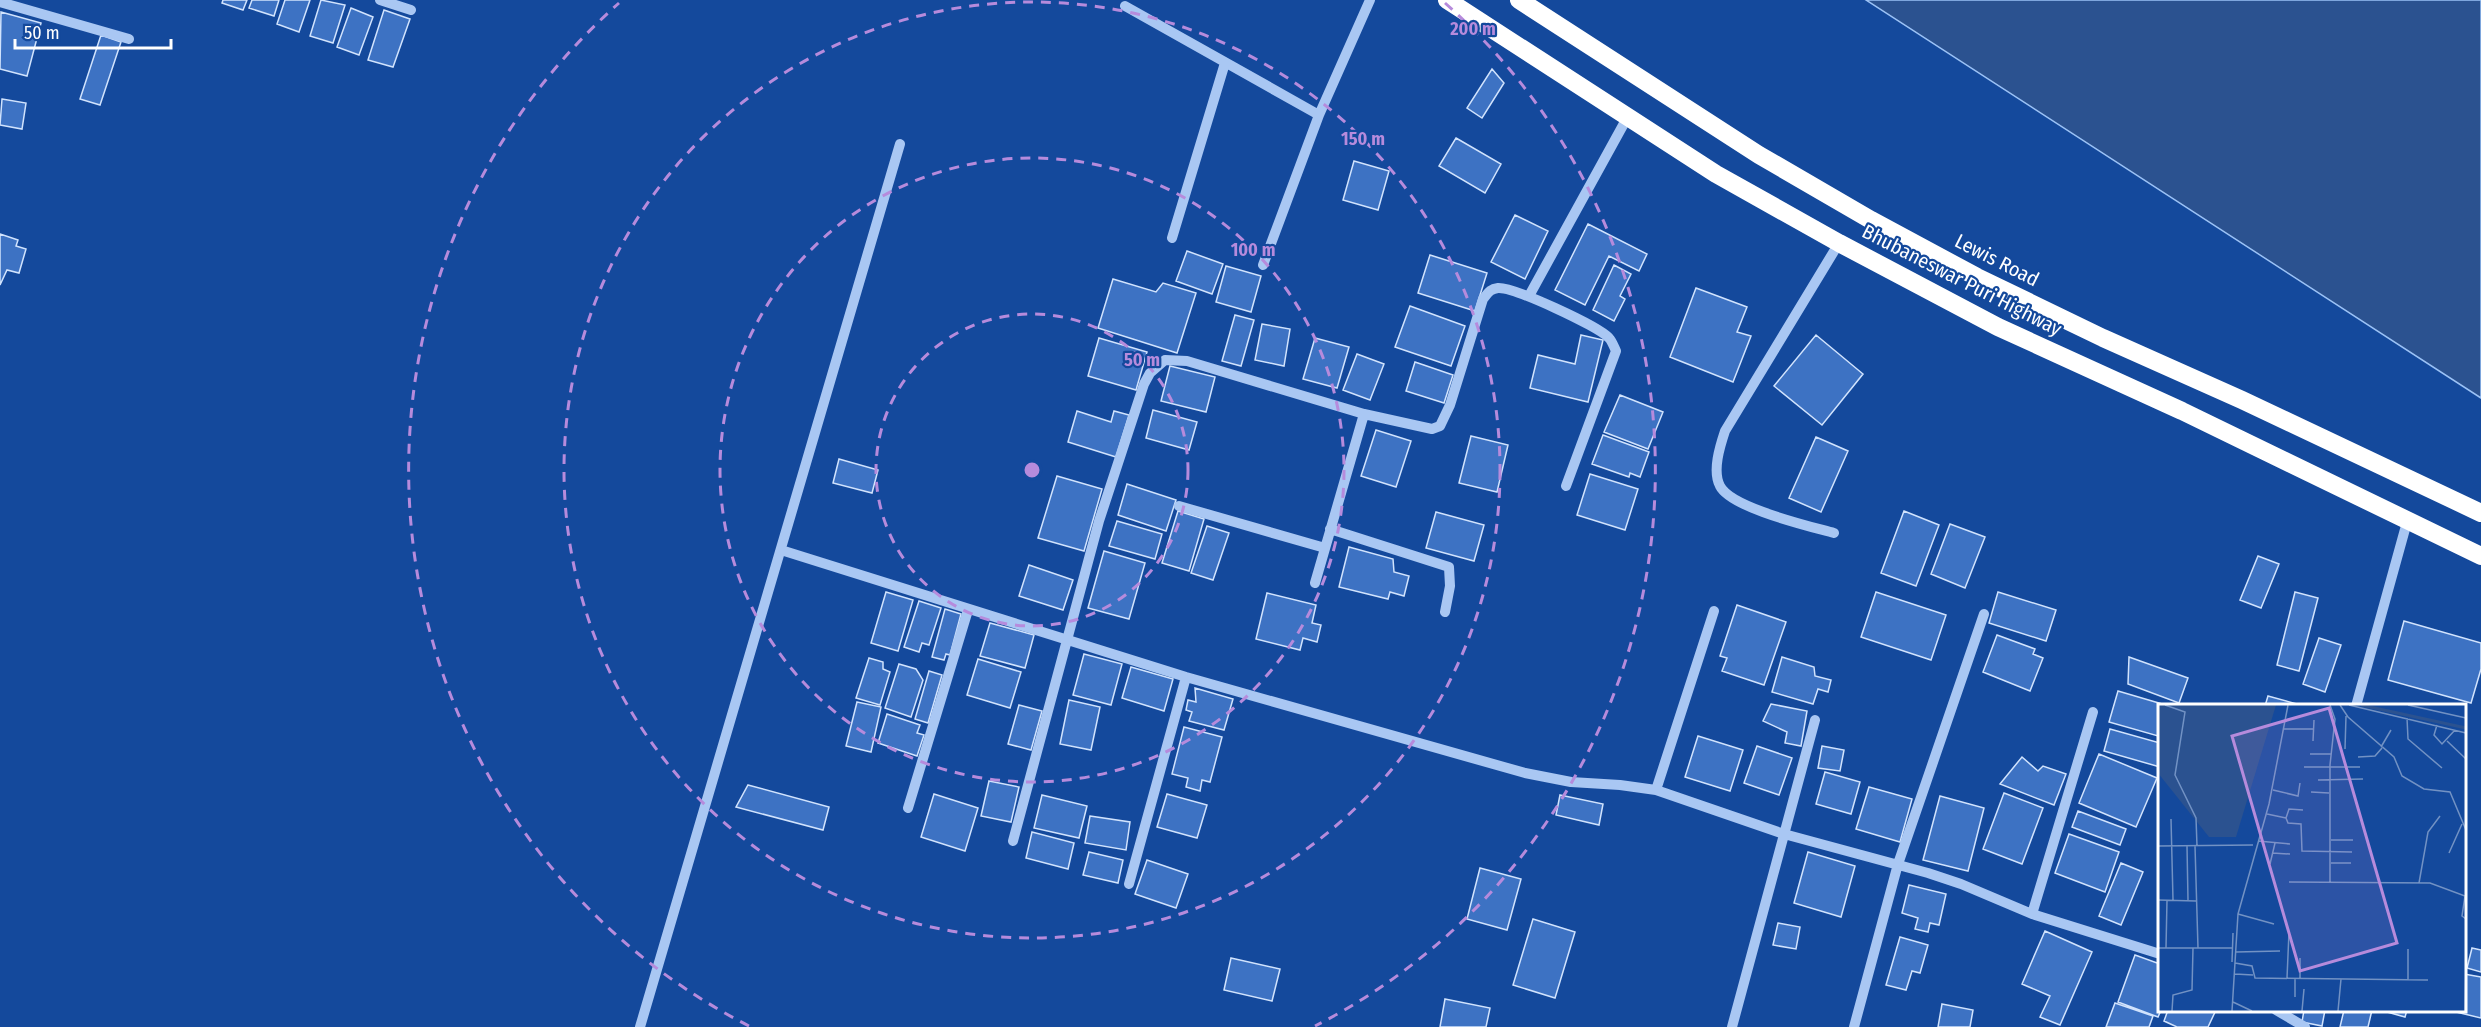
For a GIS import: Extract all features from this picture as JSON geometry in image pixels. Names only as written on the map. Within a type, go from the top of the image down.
[{"type":"highway","name":"Bhubaneswar Puri Highway","points":[[1447,0],[1716,174],[1839,243],[1998,327],[2182,411],[2481,556]]},
{"type":"highway","name":"Lewis Road","points":[[1519,0],[1759,155],[1870,220],[1977,277],[2103,338],[2242,400],[2481,513]]},
{"type":"street","points":[[380,0],[411,10]]},
{"type":"street","points":[[1263,265],[1319,115],[1370,0]]},
{"type":"street","points":[[0,2],[129,39]]},
{"type":"street","points":[[1125,6],[1319,115]]},
{"type":"street","points":[[1172,238],[1225,63]]},
{"type":"street","points":[[1529,296],[1627,118]]},
{"type":"street","points":[[640,1027],[900,144]]},
{"type":"street","points":[[1834,533],[1756,509],[1731,498],[1719,486],[1718,463],[1725,431],[1839,243]]},
{"type":"street","points":[[1013,841],[1099,521],[1136,407],[1147,378],[1157,365],[1165,360],[1187,361],[1364,414],[1432,429],[1440,426],[1450,405],[1483,299],[1491,290],[1500,288],[1529,296],[1597,330],[1610,339],[1616,351],[1566,486]]},
{"type":"street","points":[[1315,583],[1364,414]]},
{"type":"street","points":[[1179,506],[1324,548]]},
{"type":"street","points":[[2357,704],[2407,522]]},
{"type":"street","points":[[1330,529],[1449,567],[1450,586],[1445,612]]},
{"type":"street","points":[[781,550],[968,610],[1068,638],[1186,677],[1525,773],[1551,779],[1656,790],[1784,834],[1898,864],[1961,884],[2032,914],[2158,953]]},
{"type":"street","points":[[908,808],[968,610]]},
{"type":"street","points":[[1656,790],[1714,611]]},
{"type":"street","points":[[1854,1027],[1898,864],[1984,614]]},
{"type":"street","points":[[1129,884],[1186,677]]},
{"type":"street","points":[[2032,914],[2093,712]]},
{"type":"street","points":[[1732,1027],[1815,720]]},
{"type":"street","points":[[2278,1012],[2305,1027]]},
{"type":"water","points":[[1866,0],[2481,0],[2481,398]]},
{"type":"building","points":[[223,0],[247,0],[243,10],[222,3]]},
{"type":"building","points":[[252,0],[279,0],[274,16],[249,8]]},
{"type":"building","points":[[285,0],[310,0],[299,32],[277,24]]},
{"type":"building","points":[[321,0],[345,5],[333,43],[310,36]]},
{"type":"building","points":[[351,8],[373,17],[359,55],[337,47]]},
{"type":"building","points":[[384,10],[410,19],[393,67],[368,60]]},
{"type":"building","points":[[1,12],[41,23],[27,76],[0,69]]},
{"type":"building","points":[[101,35],[121,42],[100,105],[80,99]]},
{"type":"building","points":[[1492,69],[1504,83],[1482,118],[1467,108]]},
{"type":"building","points":[[2,99],[26,103],[22,129],[0,125]]},
{"type":"building","points":[[1456,138],[1501,164],[1485,193],[1439,166]]},
{"type":"building","points":[[1354,161],[1389,171],[1378,210],[1343,200]]},
{"type":"building","points":[[1515,215],[1548,231],[1525,279],[1491,262]]},
{"type":"building","points":[[1588,224],[1647,254],[1639,271],[1609,256],[1585,305],[1555,290]]},
{"type":"building","points":[[0,234],[18,240],[16,246],[26,249],[19,273],[7,270],[0,285]]},
{"type":"building","points":[[1187,251],[1223,264],[1212,294],[1176,281]]},
{"type":"building","points":[[1430,255],[1487,273],[1475,311],[1418,293]]},
{"type":"building","points":[[1614,265],[1631,274],[1620,296],[1625,299],[1614,321],[1593,310]]},
{"type":"building","points":[[1226,266],[1261,276],[1251,312],[1216,302]]},
{"type":"building","points":[[1113,279],[1156,292],[1163,283],[1196,293],[1177,353],[1098,328]]},
{"type":"building","points":[[1696,288],[1747,307],[1737,332],[1751,336],[1733,382],[1670,357]]},
{"type":"building","points":[[1410,306],[1465,326],[1451,366],[1395,347]]},
{"type":"building","points":[[1235,315],[1254,320],[1241,366],[1222,361]]},
{"type":"building","points":[[1262,324],[1290,329],[1284,366],[1255,360]]},
{"type":"building","points":[[1581,335],[1603,340],[1588,402],[1530,388],[1538,355],[1575,364]]},
{"type":"building","points":[[1816,335],[1863,374],[1822,425],[1774,386]]},
{"type":"building","points":[[1099,338],[1147,352],[1136,390],[1088,376]]},
{"type":"building","points":[[1315,338],[1349,347],[1337,388],[1303,379]]},
{"type":"building","points":[[1357,354],[1384,364],[1370,400],[1343,390]]},
{"type":"building","points":[[1415,362],[1453,375],[1444,403],[1406,391]]},
{"type":"building","points":[[1170,366],[1215,377],[1206,412],[1161,401]]},
{"type":"building","points":[[1620,395],[1663,412],[1648,449],[1604,432]]},
{"type":"building","points":[[1153,410],[1197,422],[1189,450],[1146,438]]},
{"type":"building","points":[[1077,411],[1111,422],[1114,411],[1129,415],[1116,457],[1068,442]]},
{"type":"building","points":[[1376,430],[1411,441],[1396,487],[1361,476]]},
{"type":"building","points":[[1603,435],[1649,452],[1640,477],[1630,473],[1629,477],[1592,464]]},
{"type":"building","points":[[1471,436],[1508,445],[1497,492],[1459,483]]},
{"type":"building","points":[[1816,437],[1848,451],[1821,512],[1789,498]]},
{"type":"building","points":[[839,459],[878,470],[872,493],[833,483]]},
{"type":"building","points":[[1590,474],[1638,489],[1625,530],[1577,515]]},
{"type":"building","points":[[1057,476],[1102,489],[1084,551],[1038,538]]},
{"type":"building","points":[[1127,484],[1176,500],[1166,531],[1118,515]]},
{"type":"building","points":[[1178,511],[1204,519],[1189,571],[1162,563]]},
{"type":"building","points":[[1904,511],[1939,525],[1916,586],[1881,573]]},
{"type":"building","points":[[1436,512],[1484,525],[1474,561],[1426,548]]},
{"type":"building","points":[[1117,521],[1162,534],[1155,559],[1109,546]]},
{"type":"building","points":[[1950,524],[1985,537],[1965,588],[1931,574]]},
{"type":"building","points":[[1207,526],[1229,533],[1213,580],[1191,573]]},
{"type":"building","points":[[1349,547],[1393,559],[1394,572],[1409,576],[1404,596],[1390,592],[1388,599],[1339,587]]},
{"type":"building","points":[[1104,551],[1145,563],[1129,619],[1088,608]]},
{"type":"building","points":[[2258,556],[2279,564],[2261,608],[2240,600]]},
{"type":"building","points":[[1029,565],[1073,580],[1063,610],[1019,596]]},
{"type":"building","points":[[886,592],[913,600],[898,651],[871,643]]},
{"type":"building","points":[[1876,592],[1946,615],[1931,660],[1861,637]]},
{"type":"building","points":[[1998,592],[2056,610],[2046,641],[1989,623]]},
{"type":"building","points":[[2295,592],[2318,598],[2299,671],[2277,665]]},
{"type":"building","points":[[1267,593],[1316,605],[1312,623],[1321,625],[1317,642],[1303,638],[1300,650],[1256,639]]},
{"type":"building","points":[[919,601],[941,608],[929,645],[922,643],[919,652],[904,647]]},
{"type":"building","points":[[1737,605],[1786,622],[1764,685],[1722,671],[1727,658],[1720,656]]},
{"type":"building","points":[[945,609],[961,614],[950,655],[946,654],[944,660],[932,657]]},
{"type":"building","points":[[2404,621],[2481,643],[2481,669],[2471,703],[2388,680]]},
{"type":"building","points":[[990,623],[1034,635],[1025,668],[980,656]]},
{"type":"building","points":[[1997,635],[2035,649],[2033,654],[2043,658],[2030,691],[1983,672]]},
{"type":"building","points":[[2319,638],[2341,645],[2325,692],[2303,684]]},
{"type":"building","points":[[1084,654],[1122,664],[1111,705],[1073,695]]},
{"type":"building","points":[[1782,657],[1814,667],[1815,676],[1831,680],[1828,692],[1818,689],[1813,704],[1772,692]]},
{"type":"building","points":[[2129,657],[2188,678],[2179,703],[2128,684]]},
{"type":"building","points":[[869,658],[883,662],[883,669],[890,672],[880,705],[856,698]]},
{"type":"building","points":[[978,659],[1021,672],[1010,708],[967,695]]},
{"type":"building","points":[[899,664],[916,669],[923,680],[911,717],[885,708]]},
{"type":"building","points":[[1131,667],[1173,679],[1164,711],[1122,698]]},
{"type":"building","points":[[929,671],[942,675],[928,723],[915,719]]},
{"type":"building","points":[[1195,688],[1233,699],[1224,730],[1189,721],[1192,712],[1186,710],[1188,700],[1196,702]]},
{"type":"building","points":[[2118,691],[2162,704],[2158,704],[2158,736],[2109,722]]},
{"type":"building","points":[[2268,696],[2297,704],[2266,704]]},
{"type":"building","points":[[1069,700],[1100,707],[1091,750],[1060,744]]},
{"type":"building","points":[[857,702],[881,707],[871,752],[846,746]]},
{"type":"building","points":[[1771,704],[1807,711],[1801,746],[1785,743],[1787,732],[1763,721]]},
{"type":"building","points":[[1019,705],[1042,711],[1031,750],[1008,744]]},
{"type":"building","points":[[887,714],[920,725],[917,733],[924,735],[917,756],[878,743]]},
{"type":"building","points":[[1184,727],[1222,737],[1210,782],[1202,780],[1200,791],[1186,787],[1188,778],[1172,774]]},
{"type":"building","points":[[2110,729],[2158,742],[2158,766],[2104,751]]},
{"type":"building","points":[[1698,736],[1743,750],[1730,791],[1685,777]]},
{"type":"building","points":[[1757,746],[1792,758],[1779,795],[1744,783]]},
{"type":"building","points":[[1822,746],[1844,750],[1840,771],[1818,768]]},
{"type":"building","points":[[2099,754],[2157,778],[2136,827],[2079,803]]},
{"type":"building","points":[[2022,757],[2038,771],[2043,766],[2066,774],[2054,805],[2000,784]]},
{"type":"building","points":[[1825,772],[1860,782],[1851,814],[1816,804]]},
{"type":"building","points":[[989,781],[1019,787],[1011,822],[981,816]]},
{"type":"building","points":[[748,785],[829,807],[823,830],[736,807]]},
{"type":"building","points":[[1869,787],[1912,799],[1900,842],[1856,829]]},
{"type":"building","points":[[2004,793],[2043,808],[2022,864],[1983,849]]},
{"type":"building","points":[[934,794],[978,808],[965,851],[921,837]]},
{"type":"building","points":[[1167,794],[1207,805],[1197,838],[1157,827]]},
{"type":"building","points":[[1042,795],[1087,806],[1079,838],[1034,828]]},
{"type":"building","points":[[1560,795],[1603,804],[1599,825],[1556,815]]},
{"type":"building","points":[[1940,796],[1984,808],[1968,871],[1923,860]]},
{"type":"building","points":[[2078,811],[2126,829],[2120,845],[2072,827]]},
{"type":"building","points":[[1090,816],[1130,822],[1126,850],[1085,843]]},
{"type":"building","points":[[1032,832],[1074,843],[1068,869],[1026,858]]},
{"type":"building","points":[[2069,834],[2119,852],[2105,892],[2055,873]]},
{"type":"building","points":[[1089,852],[1123,860],[1118,883],[1083,875]]},
{"type":"building","points":[[1808,852],[1855,866],[1841,917],[1794,903]]},
{"type":"building","points":[[1147,860],[1188,874],[1176,908],[1135,894]]},
{"type":"building","points":[[2121,863],[2143,872],[2121,925],[2099,916]]},
{"type":"building","points":[[1480,868],[1521,879],[1507,930],[1467,919]]},
{"type":"building","points":[[1909,885],[1946,894],[1939,925],[1930,923],[1928,932],[1915,929],[1918,918],[1902,913]]},
{"type":"building","points":[[1533,919],[1575,932],[1555,998],[1513,985]]},
{"type":"building","points":[[1778,923],[1800,927],[1796,949],[1773,945]]},
{"type":"building","points":[[2045,931],[2092,952],[2060,1025],[2040,1017],[2050,996],[2022,984]]},
{"type":"building","points":[[1900,937],[1928,945],[1920,973],[1912,971],[1906,990],[1886,985]]},
{"type":"building","points":[[2472,948],[2481,950],[2481,972],[2467,968]]},
{"type":"building","points":[[2135,955],[2158,963],[2158,1012],[2160,1012],[2158,1017],[2118,1002]]},
{"type":"building","points":[[1231,958],[1280,969],[1272,1001],[1224,990]]},
{"type":"building","points":[[2466,974],[2481,977],[2481,1018],[2456,1012],[2466,1012]]},
{"type":"building","points":[[1445,999],[1490,1008],[1486,1027],[1440,1027]]},
{"type":"building","points":[[2115,1003],[2153,1016],[2149,1027],[2106,1027]]},
{"type":"building","points":[[1942,1004],[1973,1010],[1970,1027],[1938,1027]]},
{"type":"building","points":[[2167,1012],[2215,1012],[2208,1027],[2177,1027],[2164,1021]]},
{"type":"building","points":[[2304,1012],[2325,1012],[2322,1026],[2302,1022]]},
{"type":"building","points":[[2344,1012],[2372,1012],[2368,1027],[2340,1027]]},
{"type":"building","points":[[2387,1012],[2406,1012],[2405,1017]]}]
